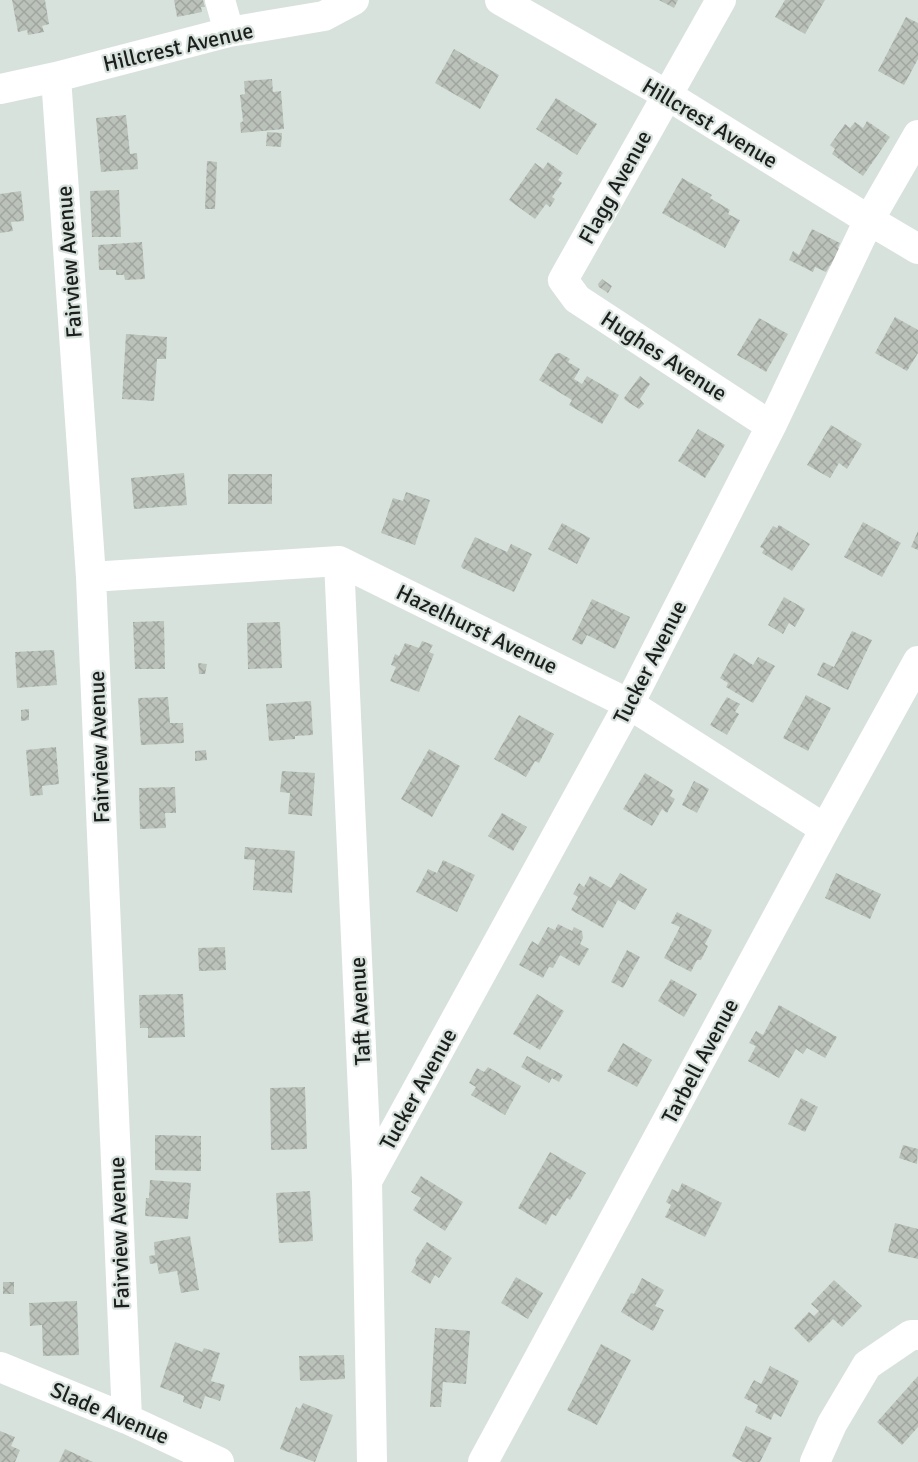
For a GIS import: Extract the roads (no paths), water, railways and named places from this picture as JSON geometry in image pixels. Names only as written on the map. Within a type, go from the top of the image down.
[{"type":"street","points":[[220,0],[230,32]]},
{"type":"street","name":"Hillcrest Avenue","points":[[0,89],[230,32],[324,16],[354,0]]},
{"type":"street","name":"Hillcrest Avenue","points":[[500,0],[667,95],[918,249]]},
{"type":"street","name":"Flagg Avenue","points":[[563,280],[721,0]]},
{"type":"street","name":"Fairview Avenue","points":[[56,76],[92,577],[127,1419]]},
{"type":"street","name":"Tucker Avenue","points":[[368,1181],[629,704],[771,426],[869,220],[918,135]]},
{"type":"street","name":"Hughes Avenue","points":[[563,280],[577,299],[771,426]]},
{"type":"street","name":"Hazelhurst Avenue","points":[[92,577],[339,561],[629,704],[825,830]]},
{"type":"street","name":"Taft Avenue","points":[[339,561],[368,1181],[372,1462]]},
{"type":"street","name":"Tarbell Avenue","points":[[483,1462],[918,662]]},
{"type":"street","points":[[815,1462],[832,1424],[867,1365],[911,1335],[918,1335]]},
{"type":"street","name":"Slade Avenue","points":[[0,1367],[127,1419],[219,1462]]}]
